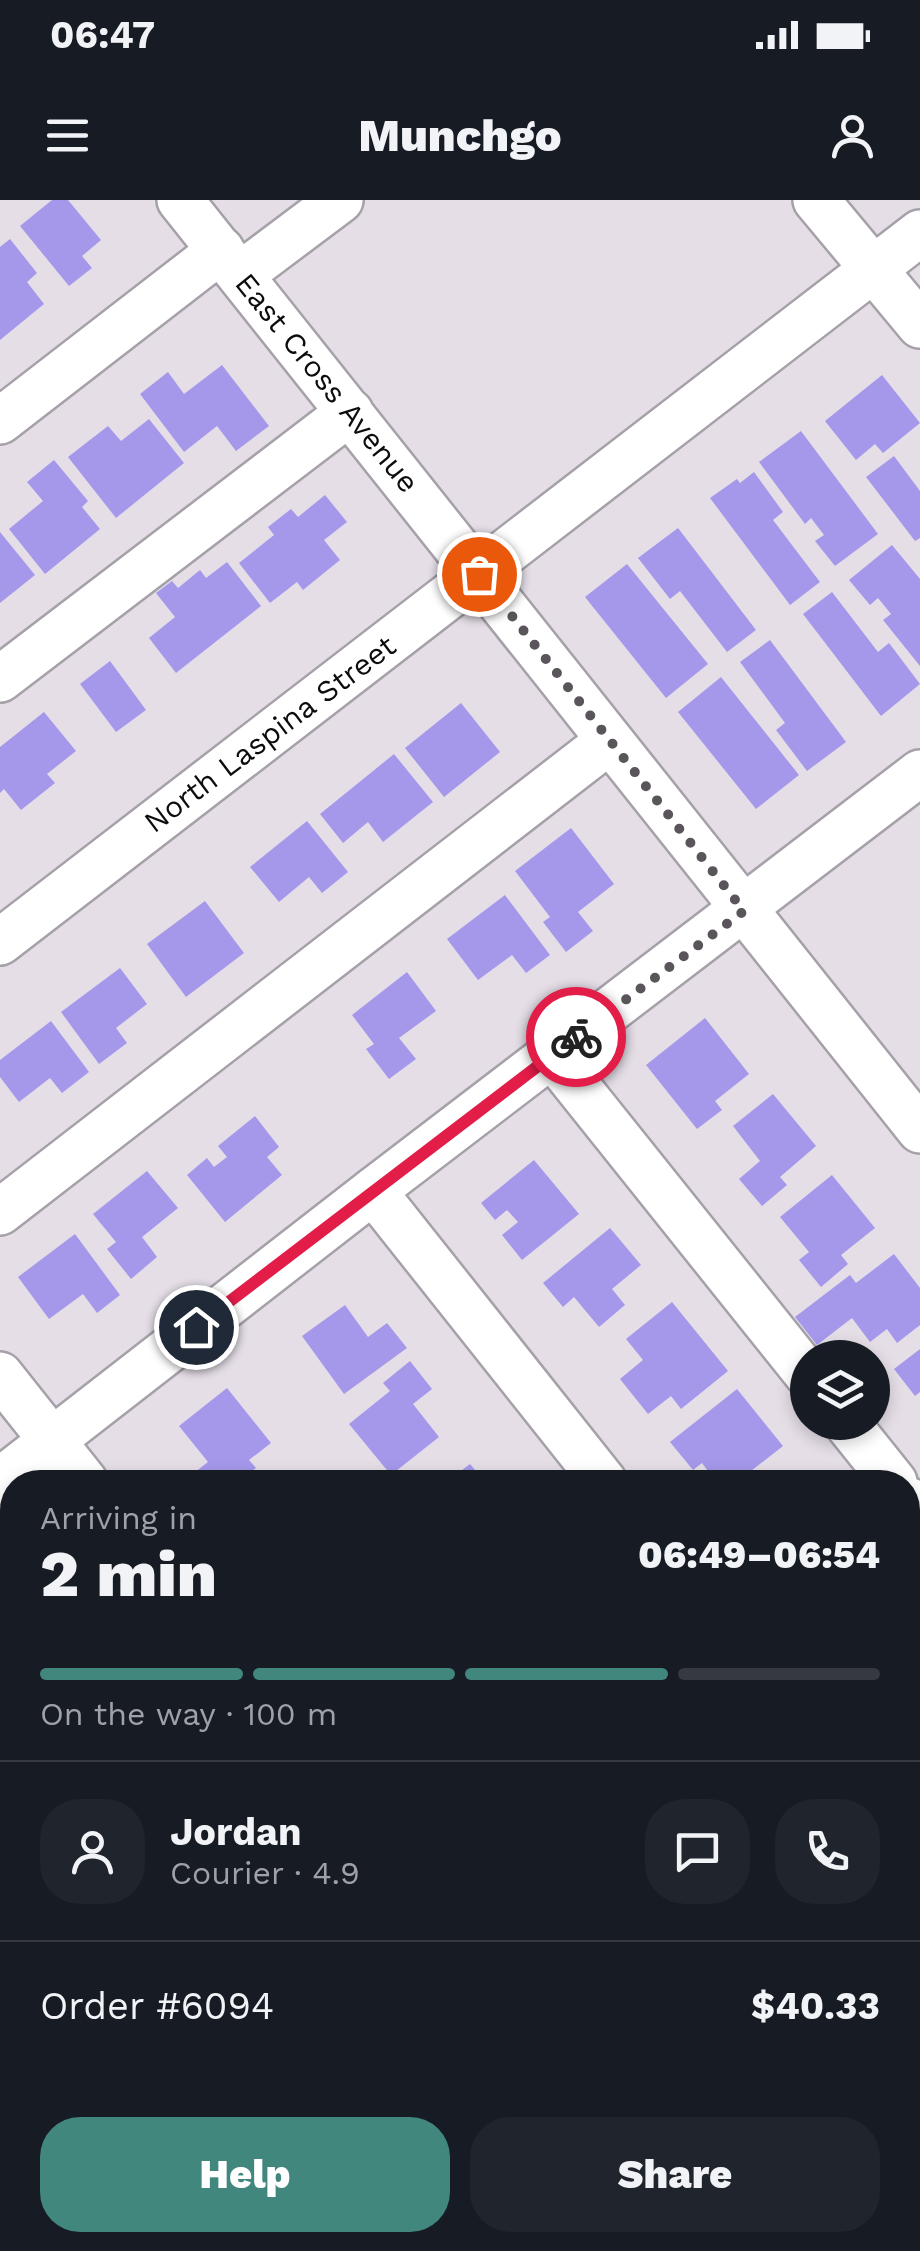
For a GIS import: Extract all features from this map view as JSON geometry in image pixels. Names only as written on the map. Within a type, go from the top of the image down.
[{"type":"street","name":"East Cross Avenue","points":[[180,200],[920,1130]]},
{"type":"street","points":[[0,420],[230,262],[340,200]]},
{"type":"street","points":[[816,200],[920,325]]},
{"type":"street","name":"North Laspina Street","points":[[0,942],[920,233]]},
{"type":"street","points":[[0,679],[350,412]]},
{"type":"street","points":[[0,1212],[609,741]]},
{"type":"street","points":[[14,1470],[373,1190],[920,774]]},
{"type":"street","points":[[552,1055],[790,1352]]},
{"type":"street","points":[[373,1190],[595,1470]]},
{"type":"street","points":[[0,1376],[75,1470]]},
{"type":"street","points":[[860,1440],[884,1470]]},
{"type":"building","points":[[52,200],[68,200],[101,240],[82,256],[92,268],[69,286],[20,226]]},
{"type":"building","points":[[10,239],[37,273],[27,282],[44,304],[0,340],[0,247]]},
{"type":"building","points":[[222,365],[269,426],[236,451],[217,426],[184,452],[140,394],[168,372],[184,394]]},
{"type":"building","points":[[882,375],[920,423],[883,453],[875,444],[856,460],[825,421]]},
{"type":"building","points":[[149,419],[184,463],[116,518],[68,457],[108,426],[121,441]]},
{"type":"building","points":[[801,431],[878,534],[835,566],[815,541],[824,535],[811,518],[805,524],[759,462]]},
{"type":"building","points":[[894,456],[920,491],[920,538],[915,541],[866,477]]},
{"type":"building","points":[[54,460],[88,501],[82,507],[100,529],[45,574],[9,529],[43,501],[27,482]]},
{"type":"building","points":[[754,472],[783,512],[773,520],[820,582],[790,605],[710,498]]},
{"type":"building","points":[[325,495],[347,522],[324,540],[340,560],[303,590],[297,582],[270,603],[239,563],[274,535],[268,527],[291,509],[298,517]]},
{"type":"building","points":[[678,528],[756,630],[727,652],[680,591],[670,599],[638,558]]},
{"type":"building","points":[[0,532],[35,575],[0,603]]},
{"type":"building","points":[[892,545],[920,579],[920,666],[883,620],[891,614],[878,598],[870,605],[849,580]]},
{"type":"building","points":[[227,562],[261,606],[176,673],[149,638],[175,617],[156,593],[172,581],[178,588],[200,570],[206,578]]},
{"type":"building","points":[[627,564],[708,664],[666,698],[585,597]]},
{"type":"building","points":[[832,592],[878,652],[889,643],[920,684],[881,716],[803,614]]},
{"type":"building","points":[[770,640],[846,742],[807,771],[776,730],[785,723],[740,662]]},
{"type":"building","points":[[110,661],[146,710],[116,732],[80,684]]},
{"type":"building","points":[[721,677],[799,775],[756,809],[678,712]]},
{"type":"building","points":[[461,703],[500,752],[444,797],[405,748]]},
{"type":"building","points":[[44,712],[76,751],[47,774],[55,783],[21,810],[4,789],[0,793],[0,747]]},
{"type":"building","points":[[394,754],[433,802],[383,842],[368,822],[343,843],[320,814]]},
{"type":"building","points":[[307,821],[348,872],[322,893],[309,877],[279,902],[250,867]]},
{"type":"building","points":[[571,828],[614,884],[578,912],[593,931],[566,952],[543,922],[550,917],[515,871]]},
{"type":"building","points":[[505,895],[550,955],[526,973],[512,955],[478,980],[447,939]]},
{"type":"building","points":[[205,901],[244,953],[186,997],[147,944]]},
{"type":"building","points":[[120,968],[147,1004],[116,1028],[127,1043],[99,1064],[61,1012]]},
{"type":"building","points":[[407,972],[436,1011],[399,1038],[416,1059],[389,1079],[366,1049],[374,1044],[352,1015]]},
{"type":"building","points":[[705,1018],[749,1074],[715,1101],[722,1110],[697,1129],[646,1065]]},
{"type":"building","points":[[51,1021],[89,1072],[62,1093],[50,1078],[19,1102],[0,1077],[0,1060]]},
{"type":"building","points":[[773,1094],[816,1146],[780,1177],[787,1185],[762,1206],[739,1179],[760,1161],[733,1126]]},
{"type":"building","points":[[255,1116],[279,1147],[267,1157],[282,1175],[225,1222],[187,1175],[207,1158],[214,1167],[227,1157],[218,1146]]},
{"type":"building","points":[[534,1160],[579,1214],[522,1260],[502,1235],[518,1222],[507,1210],[495,1220],[481,1203]]},
{"type":"building","points":[[147,1171],[178,1208],[142,1237],[157,1257],[131,1279],[107,1249],[116,1242],[93,1214]]},
{"type":"building","points":[[832,1175],[875,1228],[841,1255],[848,1264],[821,1287],[799,1260],[809,1252],[780,1217]]},
{"type":"building","points":[[610,1228],[641,1265],[612,1289],[625,1305],[599,1327],[574,1297],[563,1307],[543,1283]]},
{"type":"building","points":[[75,1234],[120,1295],[97,1313],[83,1294],[49,1319],[18,1277]]},
{"type":"building","points":[[894,1254],[920,1288],[920,1325],[897,1343],[887,1329],[868,1340],[852,1318],[823,1340],[813,1340],[795,1317],[850,1275],[856,1283]]},
{"type":"building","points":[[672,1302],[728,1371],[681,1409],[671,1396],[648,1414],[620,1379],[643,1360],[626,1339]]},
{"type":"building","points":[[345,1305],[368,1337],[387,1323],[407,1348],[344,1394],[302,1336]]},
{"type":"building","points":[[920,1349],[920,1392],[915,1396],[894,1369]]},
{"type":"building","points":[[410,1361],[432,1389],[413,1404],[439,1437],[397,1470],[387,1470],[349,1424],[390,1391],[383,1383]]},
{"type":"building","points":[[227,1388],[271,1443],[249,1460],[256,1468],[253,1470],[198,1470],[208,1462],[179,1426]]},
{"type":"building","points":[[737,1389],[783,1446],[752,1470],[707,1470],[702,1463],[693,1470],[670,1442]]},
{"type":"way so far","points":[[479,574],[744,911],[576,1037]]},
{"type":"route","points":[[196,1327],[576,1037]]}]
